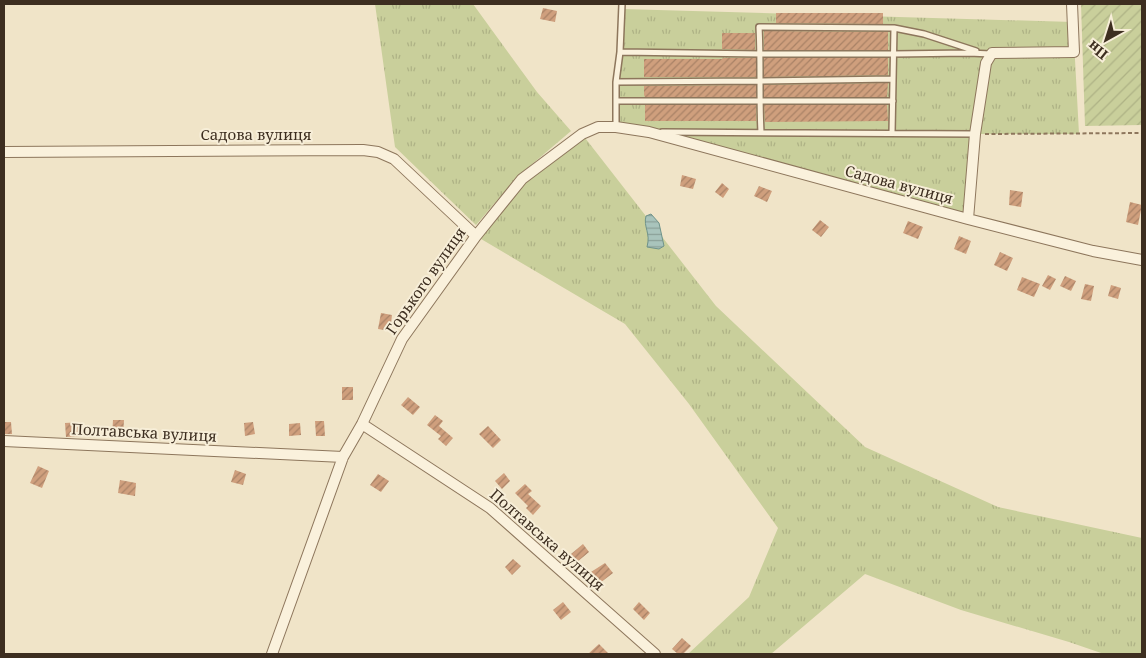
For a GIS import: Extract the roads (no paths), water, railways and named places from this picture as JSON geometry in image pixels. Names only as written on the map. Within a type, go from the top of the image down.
[{"type":"street","points":[[968,219],[976,134],[986,63],[989,54],[1074,52],[1072,4]]},
{"type":"street","name":"Горького вулиця","points":[[272,654],[343,457],[362,424],[402,339],[476,236],[522,179],[582,134],[598,127],[616,127],[649,132]]},
{"type":"street","name":"Садова вулиця","points":[[649,132],[968,219],[1093,251],[1142,260]]},
{"type":"street","name":"Садова вулиця","points":[[4,152],[353,150],[378,152],[394,159],[476,236]]},
{"type":"street","name":"Полтавська вулиця","points":[[362,424],[490,508],[655,654]]},
{"type":"street","name":"Полтавська вулиця","points":[[4,441],[343,457]]},
{"type":"lane","points":[[616,127],[616,82],[620,52],[622,4]]},
{"type":"lane","points":[[761,132],[759,27],[894,28],[924,34],[989,54]]},
{"type":"lane","points":[[892,133],[894,28]]},
{"type":"lane","points":[[620,52],[761,54],[969,52],[989,54]]},
{"type":"lane","points":[[616,82],[760,82],[893,79]]},
{"type":"lane","points":[[616,101],[893,101]]},
{"type":"lane","points":[[649,132],[976,134]]},
{"type":"water","points":[[651,214],[659,223],[664,246],[659,249],[647,247],[648,238],[645,220],[646,216]]}]
